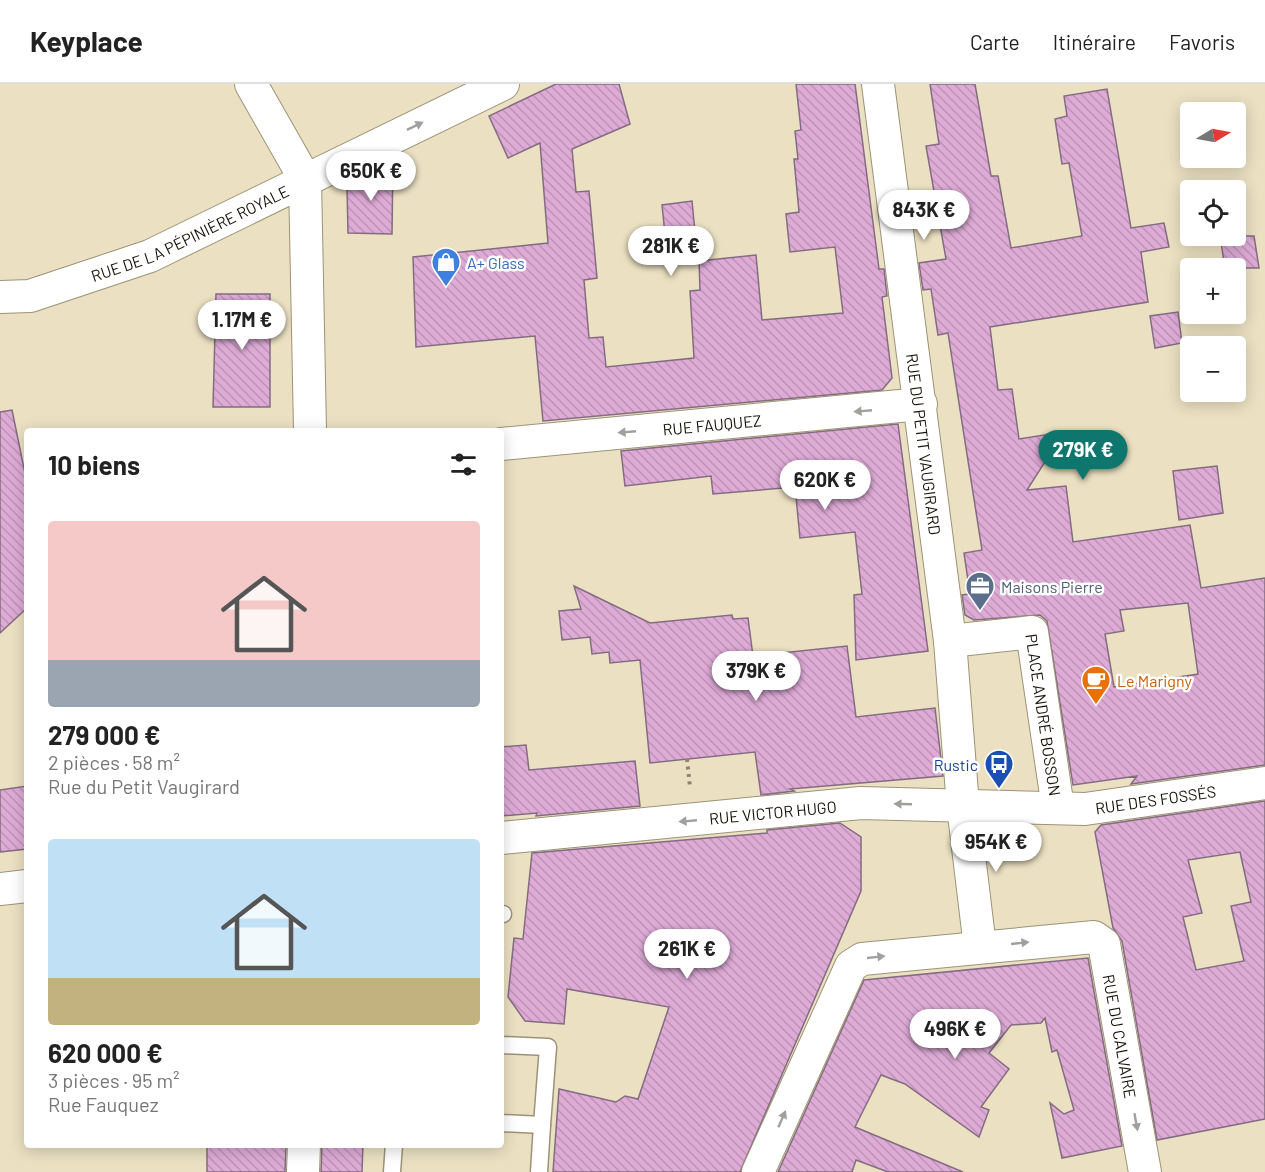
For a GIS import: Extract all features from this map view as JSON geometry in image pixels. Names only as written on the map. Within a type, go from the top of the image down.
[{"type":"street","points":[[251,84],[305,178],[310,428]]},
{"type":"street","name":"RUE DE LA PÉPINIÈRE ROYALE","points":[[0,297],[30,296],[150,256],[305,178],[503,84]]},
{"type":"street","name":"RUE DU PETIT VAUGIRARD","points":[[878,84],[950,641],[963,806],[980,947]]},
{"type":"street","name":"RUE FAUQUEZ","points":[[504,444],[921,404]]},
{"type":"street","name":"PLACE ANDRÉ BOSSON","points":[[950,641],[1032,632],[1052,808]]},
{"type":"street","name":"RUE DES FOSSÉS","points":[[1052,808],[1085,809],[1265,783]]},
{"type":"street","name":"RUE VICTOR HUGO","points":[[504,838],[861,803],[1052,808]]},
{"type":"street","points":[[0,889],[24,886]]},
{"type":"street","name":"RUE DU CALVAIRE","points":[[758,1172],[851,966],[862,959],[1094,937],[1104,944],[1145,1172]]},
{"type":"street","points":[[303,1172],[304,1148]]},
{"type":"lane","points":[[504,1044],[548,1047],[539,1172]]},
{"type":"lane","points":[[504,1123],[542,1125]]},
{"type":"lane","points":[[392,1172],[394,1148]]},
{"type":"path","points":[[687,759],[689,776]]},
{"type":"building","points":[[556,84],[619,84],[630,124],[572,149],[576,192],[589,191],[597,278],[584,280],[589,338],[603,337],[606,367],[694,358],[690,291],[700,290],[699,261],[756,255],[762,320],[843,313],[835,247],[790,252],[786,214],[799,212],[794,159],[798,159],[795,131],[801,130],[796,84],[855,84],[879,269],[884,269],[887,296],[882,297],[892,378],[882,390],[543,421],[535,336],[416,347],[413,257],[548,243],[540,143],[508,158],[489,116]]},
{"type":"building","points":[[930,84],[975,84],[991,176],[998,176],[1011,248],[1082,236],[1069,163],[1062,164],[1055,119],[1067,116],[1064,96],[1107,89],[1131,228],[1164,223],[1169,247],[1141,252],[1148,302],[990,327],[998,390],[1012,389],[1019,439],[1064,432],[1027,490],[1066,486],[1073,542],[1190,525],[1201,588],[1265,578],[1265,765],[1131,784],[1137,776],[1073,785],[1047,621],[1040,615],[974,620],[965,615],[962,595],[970,594],[964,553],[982,550],[948,333],[938,335],[931,289],[923,290],[919,263],[946,259],[926,146],[939,144]],"holes":[[[1188,603],[1198,674],[1114,687],[1105,634],[1124,631],[1120,610]]]},
{"type":"building","points":[[393,160],[392,234],[348,233],[347,188],[356,177]]},
{"type":"building","points":[[692,201],[695,232],[665,234],[662,205]]},
{"type":"building","points":[[1246,236],[1254,236],[1259,268],[1246,268],[1246,258],[1223,258],[1222,246],[1246,246]]},
{"type":"building","points":[[216,294],[270,294],[270,407],[213,407]]},
{"type":"building","points":[[1178,312],[1180,343],[1155,348],[1150,316]]},
{"type":"building","points":[[12,410],[24,468],[24,611],[0,633],[0,412]]},
{"type":"building","points":[[898,424],[928,651],[856,660],[854,595],[862,594],[855,532],[800,538],[795,487],[713,494],[711,476],[625,486],[621,451]]},
{"type":"building","points":[[1217,466],[1223,513],[1179,520],[1173,471]]},
{"type":"building","points":[[574,586],[650,623],[732,615],[733,619],[748,618],[753,656],[847,646],[856,717],[935,708],[943,776],[790,789],[794,791],[761,795],[755,752],[650,763],[640,660],[610,663],[609,652],[592,654],[590,637],[562,640],[559,611],[581,609]]},
{"type":"building","points":[[526,745],[529,770],[635,761],[640,806],[536,816],[537,813],[504,816],[504,747]]},
{"type":"building","points":[[24,786],[24,849],[0,852],[0,790]]},
{"type":"building","points":[[1265,801],[1265,1119],[1157,1140],[1122,941],[1113,928],[1095,832],[1101,825]],"holes":[[[1240,852],[1251,902],[1231,906],[1244,961],[1196,970],[1183,917],[1202,913],[1188,860]]]},
{"type":"building","points":[[840,823],[861,837],[861,891],[740,1172],[553,1172],[559,1089],[616,1102],[625,1096],[638,1099],[669,1007],[567,989],[564,1024],[525,1021],[508,997],[514,938],[523,939],[532,853],[767,833],[767,830]]},
{"type":"building","points":[[1088,958],[1122,1146],[1062,1158],[1050,1103],[1064,1114],[1074,1110],[1057,1050],[1052,1052],[1045,1018],[1041,1023],[1011,1025],[989,1053],[1009,1069],[981,1107],[989,1110],[979,1137],[905,1084],[881,1075],[855,1127],[963,1172],[888,1172],[856,1160],[852,1172],[778,1172],[864,980]]},
{"type":"building","points":[[207,1148],[286,1148],[285,1172],[207,1172]]},
{"type":"building","points":[[322,1148],[363,1148],[362,1172],[321,1172]]},
{"type":"place","name":"A+ Glass","points":[[446,288]]},
{"type":"place","name":"Maisons Pierre","points":[[980,612]]},
{"type":"place","name":"Le Marigny","points":[[1096,706]]},
{"type":"place","name":"Rustic","points":[[999,790]]}]
